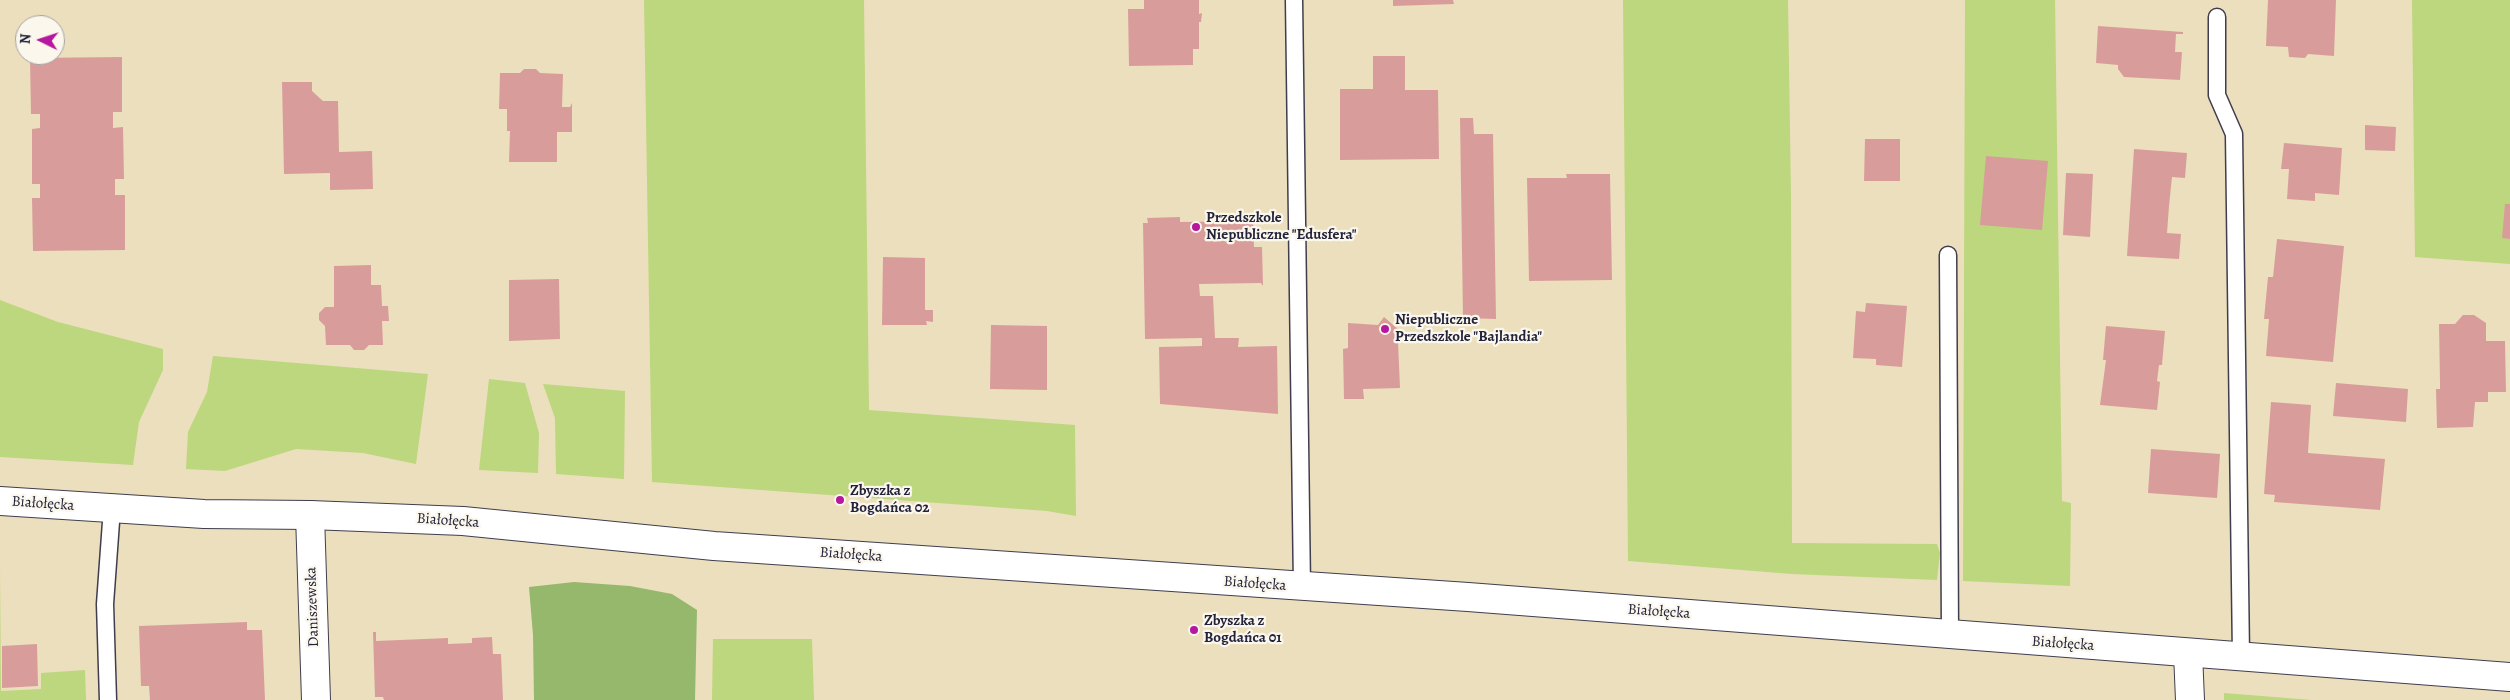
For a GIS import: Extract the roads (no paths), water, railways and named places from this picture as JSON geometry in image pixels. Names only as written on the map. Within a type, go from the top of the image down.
[{"type":"street","name":"Białołęcka","points":[[0,501],[204,514],[310,514],[463,522],[714,546],[1487,599],[1950,636],[2510,677]]},
{"type":"street","name":"Daniszewska","points":[[310,514],[316,700]]},
{"type":"street","points":[[2188,653],[2190,700]]},
{"type":"lane","points":[[1294,0],[1302,587]]},
{"type":"lane","points":[[2216,17],[2217,95],[2234,134],[2241,656]]},
{"type":"lane","points":[[1948,255],[1950,636]]},
{"type":"lane","points":[[108,700],[105,604],[112,508]]},
{"type":"place","name":"Przedszkole Niepubliczne \"Edusfera\"","points":[[1196,227]]},
{"type":"place","name":"Niepubliczne Przedszkole \"Bajlandia\"","points":[[1385,329]]},
{"type":"place","name":"Zbyszka z Bogdańca 02","points":[[840,500]]},
{"type":"place","name":"Zbyszka z Bogdańca 01","points":[[1194,630]]}]
